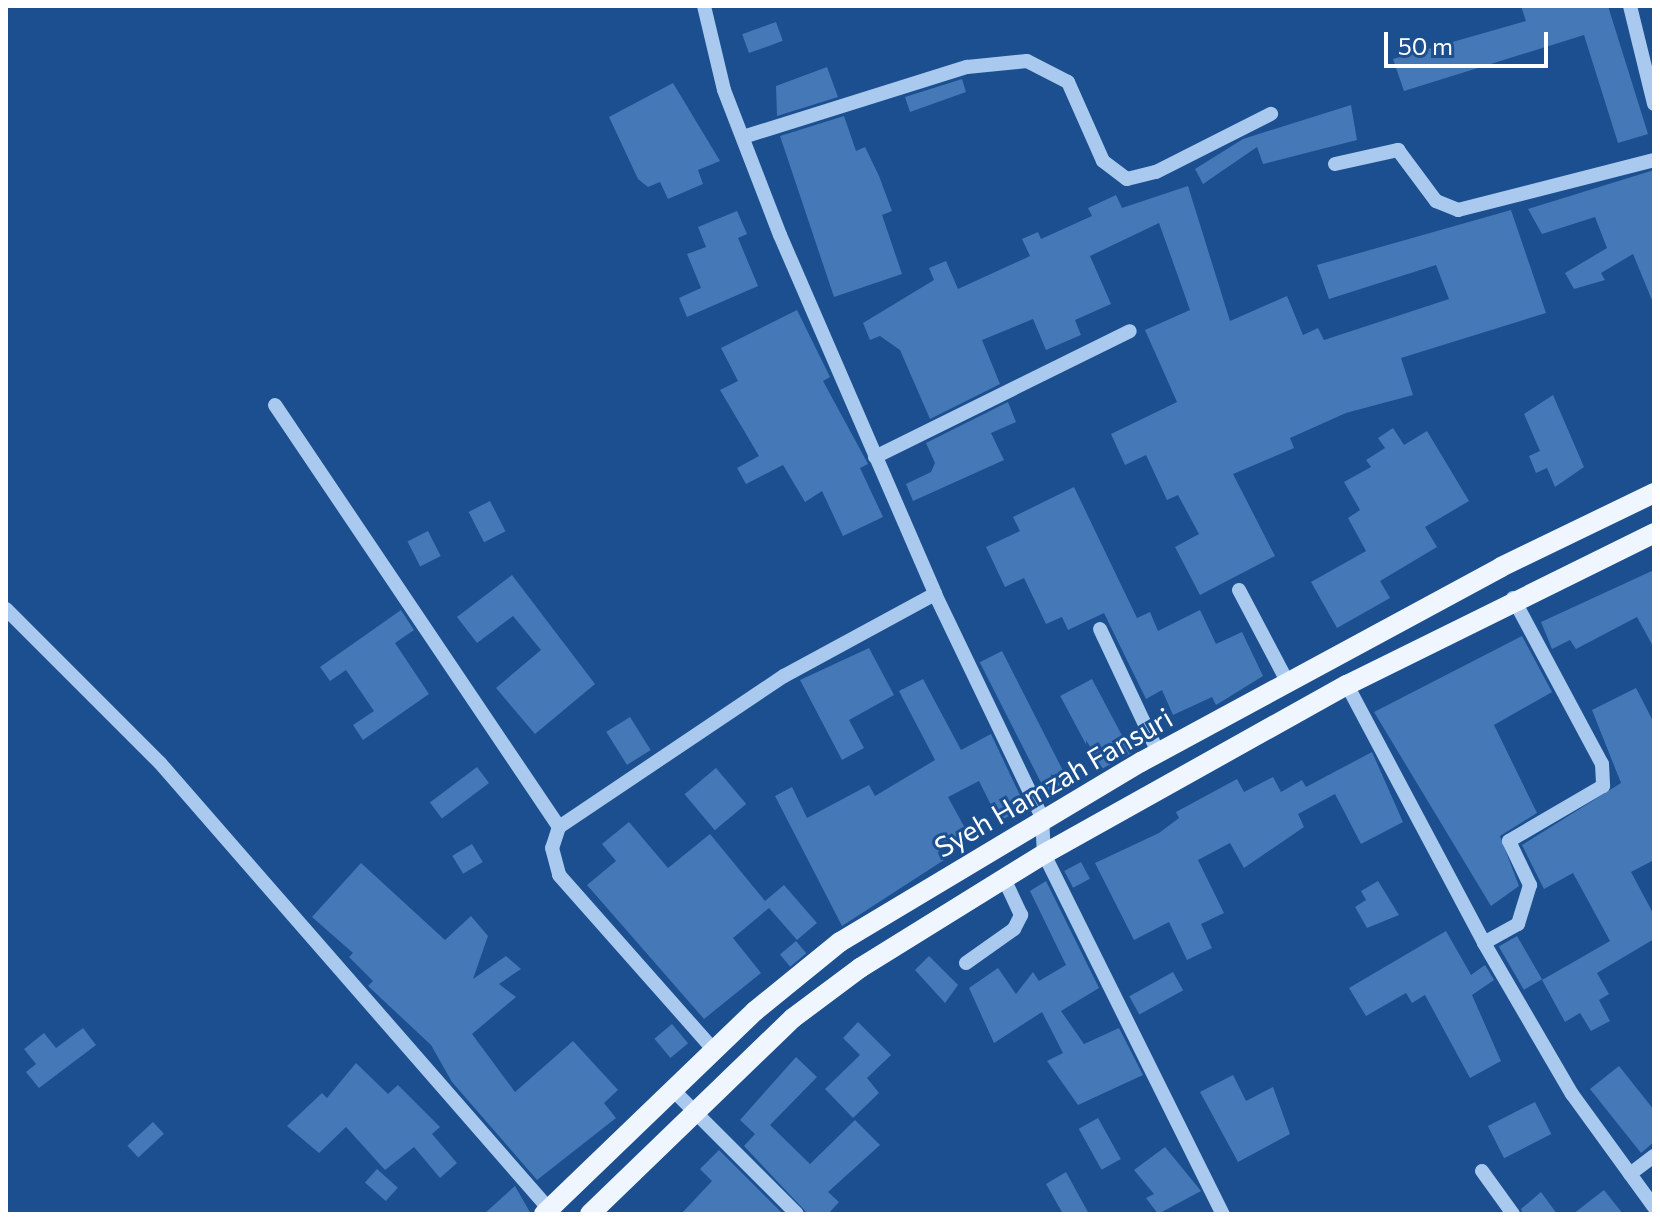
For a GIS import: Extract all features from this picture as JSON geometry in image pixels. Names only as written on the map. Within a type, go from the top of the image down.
[{"type":"main road","name":"Syeh Hamzah Fansuri","points":[[547,1212],[714,1050],[840,942],[1042,817],[1158,752],[1287,681],[1654,493]]},
{"type":"main road","name":"Syeh Hamzah Fansuri","points":[[590,1214],[793,1018],[1004,879],[1347,685],[1513,598],[1654,533]]},
{"type":"street","points":[[704,6],[743,137],[935,594],[1042,817],[1044,854],[1223,1214]]},
{"type":"street","points":[[1630,6],[1654,104]]},
{"type":"street","points":[[743,137],[967,67],[1027,61],[1068,82],[1103,161],[1127,179],[1271,114]]},
{"type":"street","points":[[1335,164],[1398,150],[1436,201],[1458,210],[1654,160]]},
{"type":"street","points":[[875,457],[1130,331]]},
{"type":"street","points":[[275,405],[559,827]]},
{"type":"street","points":[[1239,590],[1287,681]]},
{"type":"street","points":[[714,1050],[559,875],[552,860],[559,827],[784,676],[935,594]]},
{"type":"street","points":[[1484,943],[1518,924],[1530,885],[1509,841],[1603,786],[1602,764],[1513,598]]},
{"type":"street","points":[[6,609],[160,763],[547,1212]]},
{"type":"street","points":[[1100,629],[1158,752]]},
{"type":"street","points":[[1347,685],[1484,943],[1572,1094],[1654,1207]]},
{"type":"street","points":[[966,963],[1014,929],[1021,915],[1004,879]]},
{"type":"street","points":[[673,1090],[693,1115],[797,1214]]},
{"type":"street","points":[[1630,1174],[1654,1156]]},
{"type":"street","points":[[1482,1171],[1513,1214]]},
{"type":"building","points":[[1521,6],[1608,6],[1648,134],[1618,143],[1584,35],[1404,91],[1393,59],[1526,21]]},
{"type":"building","points":[[776,22],[783,41],[749,53],[742,34]]},
{"type":"building","points":[[827,67],[838,97],[777,116],[776,86]]},
{"type":"building","points":[[962,79],[966,92],[910,112],[905,97]]},
{"type":"building","points":[[673,83],[720,161],[698,170],[703,184],[668,199],[660,182],[648,187],[638,179],[609,117]]},
{"type":"building","points":[[1351,105],[1357,140],[1263,164],[1257,147],[1203,184],[1195,169],[1243,139]]},
{"type":"building","points":[[844,116],[856,151],[865,147],[892,211],[882,215],[902,274],[834,297],[780,136]]},
{"type":"building","points":[[1654,170],[1654,305],[1633,254],[1601,273],[1605,280],[1574,289],[1565,273],[1607,248],[1595,217],[1542,234],[1528,209]]},
{"type":"building","points":[[1188,186],[1230,321],[1287,296],[1303,335],[1318,328],[1324,340],[1449,299],[1436,265],[1329,299],[1317,265],[1511,210],[1546,313],[1401,358],[1413,395],[1346,413],[1290,438],[1294,448],[1233,474],[1275,556],[1200,595],[1175,547],[1199,534],[1178,495],[1167,500],[1146,455],[1125,465],[1111,434],[1177,402],[1145,330],[1190,310],[1159,223],[1090,256],[1111,304],[1075,320],[1081,335],[1046,350],[1033,319],[982,340],[1000,384],[930,419],[900,350],[880,336],[870,340],[863,323],[934,280],[929,268],[946,261],[958,289],[1030,256],[1022,239],[1038,232],[1041,239],[1092,216],[1088,208],[1116,195],[1122,208]]},
{"type":"building","points":[[737,211],[747,234],[738,238],[758,286],[687,317],[679,298],[701,288],[687,254],[706,247],[698,227]]},
{"type":"building","points":[[797,310],[830,377],[823,381],[868,464],[860,468],[883,517],[843,536],[822,491],[805,502],[783,465],[746,484],[737,468],[759,456],[720,390],[738,381],[721,348]]},
{"type":"building","points":[[1553,395],[1584,467],[1555,487],[1547,468],[1536,473],[1529,456],[1540,451],[1524,414]]},
{"type":"building","points":[[1008,402],[1016,422],[991,433],[1004,460],[913,501],[906,484],[931,472],[935,463],[926,443]]},
{"type":"building","points":[[1393,428],[1404,445],[1427,431],[1469,501],[1425,527],[1437,547],[1380,581],[1390,598],[1337,628],[1311,582],[1366,551],[1348,518],[1360,510],[1344,482],[1371,467],[1366,460],[1385,448],[1378,438]]},
{"type":"building","points":[[1074,487],[1137,618],[1150,612],[1158,631],[1200,610],[1216,644],[1242,632],[1263,676],[1216,705],[1212,697],[1173,715],[1162,690],[1146,699],[1104,613],[1068,630],[1062,617],[1046,624],[1024,578],[1005,587],[986,547],[1020,531],[1013,517]]},
{"type":"building","points":[[490,501],[505,531],[484,542],[469,512]]},
{"type":"building","points":[[428,531],[441,556],[420,566],[408,541]]},
{"type":"building","points":[[1654,570],[1654,648],[1637,617],[1576,649],[1570,640],[1552,649],[1541,622]]},
{"type":"building","points":[[512,575],[595,684],[535,734],[496,688],[541,650],[513,616],[477,643],[457,617]]},
{"type":"building","points":[[401,610],[414,630],[395,643],[429,694],[363,740],[353,725],[374,711],[346,670],[330,681],[320,667]]},
{"type":"building","points":[[1522,636],[1552,692],[1494,725],[1537,813],[1500,836],[1519,886],[1491,906],[1374,712]]},
{"type":"building","points":[[869,648],[894,695],[849,720],[864,748],[842,760],[800,680]]},
{"type":"building","points":[[1002,651],[1071,786],[1048,797],[980,662]]},
{"type":"building","points":[[923,679],[961,750],[991,734],[1026,808],[999,821],[979,781],[948,797],[967,832],[937,847],[944,860],[842,926],[775,796],[792,787],[807,818],[869,785],[875,796],[935,760],[899,691]]},
{"type":"building","points":[[1092,679],[1131,753],[1100,770],[1060,696]]},
{"type":"building","points":[[1636,688],[1654,723],[1654,860],[1631,872],[1654,915],[1654,939],[1597,973],[1609,994],[1599,1000],[1610,1021],[1591,1031],[1580,1013],[1565,1022],[1542,980],[1610,941],[1573,873],[1544,889],[1522,845],[1621,783],[1592,710]]},
{"type":"building","points":[[630,717],[651,750],[627,765],[606,732]]},
{"type":"building","points":[[1372,752],[1403,822],[1361,844],[1335,794],[1298,814],[1304,827],[1244,868],[1230,843],[1198,860],[1224,913],[1201,924],[1212,948],[1187,960],[1169,922],[1134,940],[1095,863],[1159,833],[1179,818],[1176,812],[1237,779],[1244,792],[1273,777],[1281,792],[1302,780],[1306,787]]},
{"type":"building","points":[[477,767],[489,783],[442,818],[430,803]]},
{"type":"building","points":[[716,768],[746,804],[715,830],[685,794]]},
{"type":"building","points":[[629,822],[668,868],[710,834],[765,901],[784,885],[817,923],[797,940],[769,908],[733,938],[761,973],[704,1019],[587,885],[616,861],[602,844]]},
{"type":"building","points":[[472,844],[483,862],[463,874],[452,856]]},
{"type":"building","points":[[1081,862],[1090,879],[1073,888],[1064,871]]},
{"type":"building","points":[[361,863],[445,940],[471,916],[488,936],[473,979],[506,956],[521,969],[499,984],[516,997],[472,1034],[515,1092],[573,1041],[618,1090],[604,1103],[616,1118],[537,1180],[452,1082],[431,1045],[368,986],[373,981],[349,957],[353,953],[312,917]]},
{"type":"building","points":[[1046,881],[1099,988],[1061,1011],[1084,1044],[1119,1028],[1143,1075],[1078,1105],[1047,1061],[1063,1053],[1042,1012],[994,1043],[969,988],[998,968],[1016,994],[1033,972],[1039,981],[1066,965],[1030,891]]},
{"type":"building","points":[[1378,881],[1399,915],[1367,928],[1355,907],[1366,900],[1361,891]]},
{"type":"building","points":[[1446,931],[1471,975],[1485,965],[1494,980],[1472,995],[1501,1061],[1470,1078],[1425,995],[1412,1003],[1406,993],[1366,1016],[1349,988]]},
{"type":"building","points":[[1517,936],[1542,979],[1524,990],[1499,947]]},
{"type":"building","points":[[796,941],[806,953],[790,967],[780,954]]},
{"type":"building","points":[[929,956],[958,985],[945,1003],[915,970]]},
{"type":"building","points":[[1173,972],[1183,990],[1139,1015],[1129,996]]},
{"type":"building","points":[[858,1022],[891,1055],[867,1078],[879,1093],[853,1118],[825,1089],[860,1055],[843,1038]]},
{"type":"building","points":[[672,1024],[688,1043],[670,1058],[654,1039]]},
{"type":"building","points":[[83,1028],[96,1045],[39,1088],[26,1072],[36,1064],[24,1049],[44,1033],[56,1048]]},
{"type":"building","points":[[796,1057],[817,1077],[770,1125],[810,1164],[855,1120],[880,1145],[828,1192],[839,1202],[828,1214],[808,1214],[744,1146],[755,1134],[740,1120]]},
{"type":"building","points":[[356,1063],[388,1094],[398,1085],[440,1127],[432,1134],[457,1163],[440,1178],[414,1147],[385,1170],[346,1127],[319,1153],[287,1126],[322,1093],[327,1098]]},
{"type":"building","points":[[1619,1066],[1654,1110],[1654,1142],[1641,1153],[1590,1089]]},
{"type":"building","points":[[1233,1075],[1246,1101],[1273,1087],[1290,1134],[1238,1162],[1200,1092]]},
{"type":"building","points":[[1535,1102],[1551,1134],[1504,1158],[1488,1126]]},
{"type":"building","points":[[1098,1118],[1121,1159],[1102,1170],[1079,1129]]},
{"type":"building","points":[[153,1122],[164,1134],[138,1158],[127,1146]]},
{"type":"building","points":[[1165,1147],[1201,1191],[1158,1214],[1146,1198],[1154,1194],[1134,1170]]},
{"type":"building","points":[[719,1150],[781,1214],[681,1214],[712,1181],[700,1169]]},
{"type":"building","points":[[377,1169],[398,1188],[386,1201],[365,1182]]},
{"type":"building","points":[[1066,1172],[1089,1214],[1063,1214],[1046,1184]]},
{"type":"building","points":[[515,1186],[531,1214],[484,1214]]},
{"type":"building","points":[[1604,1190],[1623,1214],[1573,1214]]},
{"type":"building","points":[[1541,1192],[1557,1214],[1523,1214],[1521,1209]]}]
